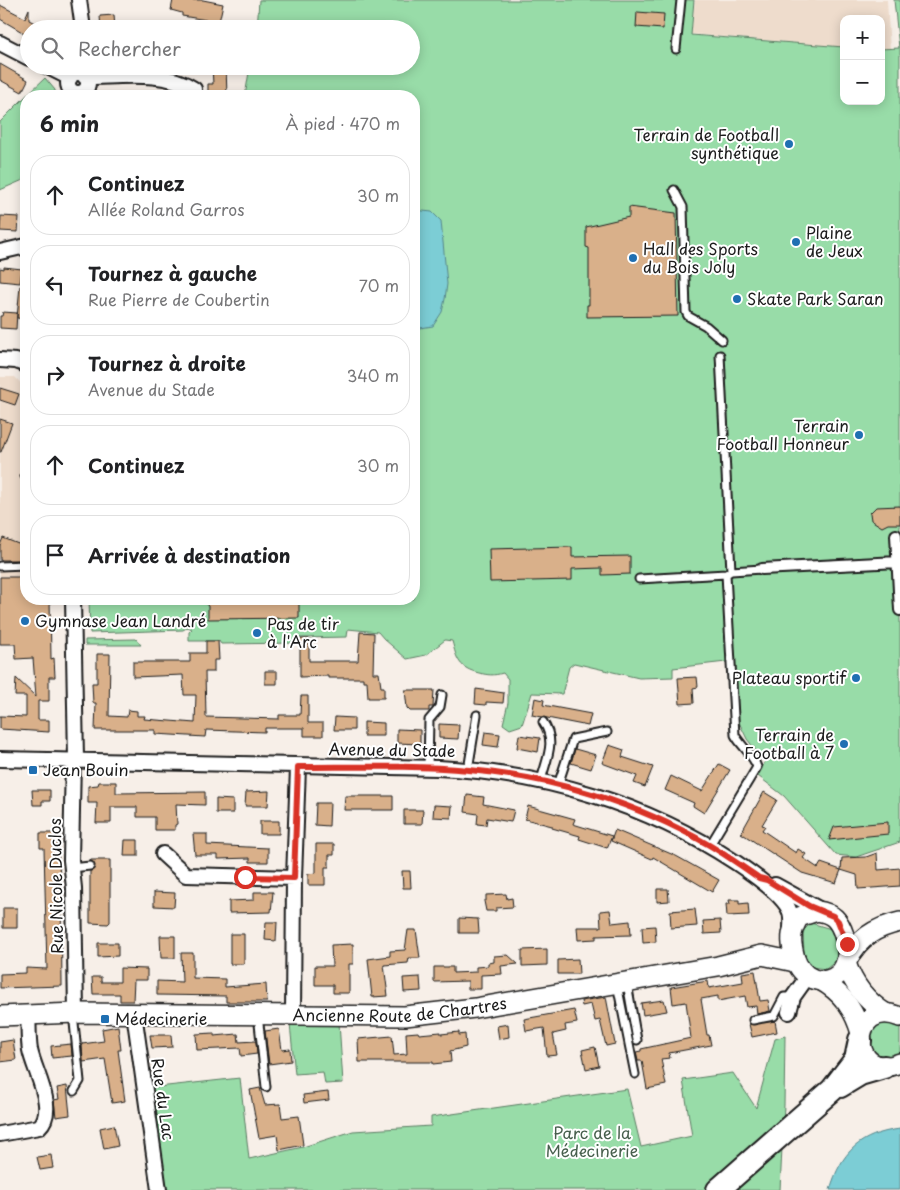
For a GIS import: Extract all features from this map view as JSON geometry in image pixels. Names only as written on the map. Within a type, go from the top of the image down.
[{"type":"highway","points":[[718,1190],[832,1090],[856,1059],[860,1036]]},
{"type":"highway","points":[[832,1090],[860,1074],[894,1066]]},
{"type":"main road","points":[[762,955],[791,934],[799,917],[805,914],[894,924]]},
{"type":"main road","points":[[831,917],[847,944],[847,961],[855,982],[872,1005],[892,1015]]},
{"type":"main road","points":[[814,978],[830,979],[838,975],[863,937],[894,924]]},
{"type":"main road","points":[[791,934],[798,970],[839,994],[855,1014],[862,1052],[866,1059],[894,1066]]},
{"type":"main road","name":"Ancienne Route de Chartres","points":[[0,1016],[134,1013],[405,1016],[475,1008],[622,983],[718,966],[762,955],[795,962]]},
{"type":"main road","points":[[860,1036],[870,1019],[892,1015]]},
{"type":"street","points":[[79,0],[82,20]]},
{"type":"street","points":[[0,43],[20,53]]},
{"type":"street","points":[[80,75],[86,88],[84,90]]},
{"type":"street","points":[[103,75],[183,81],[194,90]]},
{"type":"street","points":[[0,252],[20,247]]},
{"type":"street","points":[[0,360],[20,363]]},
{"type":"street","points":[[898,541],[900,610]]},
{"type":"street","points":[[762,569],[898,562]]},
{"type":"street","name":"Rue Nicole Duclos","points":[[73,605],[74,759],[72,868],[74,888],[74,1013]]},
{"type":"street","name":"Avenue du Stade","points":[[0,759],[74,759],[298,767],[428,768],[468,770],[541,781],[614,802],[647,814],[710,845],[759,878],[783,900],[790,912],[791,934]]},
{"type":"street","points":[[293,1015],[294,878],[298,767]]},
{"type":"street","points":[[163,854],[186,875],[294,878]]},
{"type":"street","name":"Avenue du Stade","points":[[759,878],[767,880],[831,917]]},
{"type":"street","points":[[789,1012],[793,997],[814,978]]},
{"type":"street","name":"Rue du Lac","points":[[134,1013],[159,1190]]},
{"type":"street","points":[[0,1134],[39,1127],[43,1124],[48,1111],[30,1050],[28,1014]]},
{"type":"lane","points":[[676,49],[681,0]]},
{"type":"lane","points":[[674,190],[683,207],[686,312],[688,316],[706,326],[722,340]]},
{"type":"lane","points":[[710,845],[757,767],[755,760],[742,748],[735,735],[720,355]]},
{"type":"lane","points":[[0,566],[20,565]]},
{"type":"lane","points":[[639,579],[762,569]]},
{"type":"lane","points":[[428,768],[429,720],[440,707],[442,695]]},
{"type":"lane","points":[[468,770],[477,715]]},
{"type":"lane","points":[[541,781],[551,740],[549,730],[543,722]]},
{"type":"lane","points":[[558,785],[573,739],[606,732]]},
{"type":"lane","points":[[72,868],[90,866]]},
{"type":"lane","points":[[622,983],[637,1040]]},
{"type":"lane","points":[[622,983],[635,1074]]},
{"type":"lane","points":[[753,1020],[774,1016],[784,997],[793,997]]},
{"type":"lane","points":[[74,1013],[80,1081],[74,1091]]},
{"type":"lane","points":[[258,1015],[266,1087]]},
{"type":"shaded area","points":[[695,0],[887,0],[890,51],[885,51],[885,15],[840,15],[840,47],[691,34]]},
{"type":"shaded area","points":[[0,377],[15,377],[20,382],[20,577],[0,577]]},
{"type":"green space","points":[[259,0],[694,0],[691,35],[840,47],[840,105],[885,105],[885,49],[899,48],[894,0],[900,0],[900,842],[856,857],[836,855],[784,796],[758,776],[765,762],[747,739],[738,720],[735,661],[673,668],[673,677],[639,678],[574,663],[569,667],[562,694],[532,693],[522,725],[510,729],[503,724],[508,703],[508,679],[503,673],[488,675],[467,669],[457,658],[452,641],[445,640],[426,655],[407,659],[378,632],[348,629],[347,637],[299,638],[299,643],[221,644],[219,641],[189,641],[189,632],[192,629],[188,627],[183,630],[90,633],[89,605],[420,605],[420,90],[246,90],[248,75],[420,75],[420,20],[258,20]]},
{"type":"green space","points":[[45,78],[55,90],[32,90]]},
{"type":"green space","points":[[20,102],[20,181],[0,190],[0,122]]},
{"type":"green space","points":[[136,639],[141,645],[85,645],[85,640]]},
{"type":"green space","points":[[811,923],[831,929],[837,951],[836,961],[826,969],[811,967],[804,953],[803,931]]},
{"type":"green space","points":[[339,1022],[343,1083],[325,1084],[323,1072],[295,1074],[290,1024]]},
{"type":"green space","points":[[883,1023],[894,1024],[900,1028],[900,1052],[888,1058],[876,1052],[870,1042],[872,1032]]},
{"type":"green space","name":"Parc de la Médecinerie","points":[[785,1036],[780,1190],[164,1190],[149,1088],[240,1078],[249,1159],[303,1147],[353,1131],[431,1126],[431,1117],[627,1089],[641,1147],[692,1136],[683,1080],[733,1073],[756,1108],[775,1039]]},
{"type":"water","points":[[420,211],[432,212],[441,221],[447,284],[442,312],[433,326],[420,328]]},
{"type":"water","points":[[900,1129],[900,1190],[830,1190],[840,1165],[854,1147],[874,1135]]},
{"type":"building","points":[[173,0],[203,0],[223,4],[219,20],[182,16],[182,13],[171,10]]},
{"type":"building","points":[[0,5],[25,18],[29,9],[29,20],[20,20],[20,31],[0,19]]},
{"type":"building","points":[[637,12],[664,14],[663,29],[636,27]]},
{"type":"building","points":[[114,15],[114,20],[100,20],[100,16]]},
{"type":"building","points":[[0,64],[28,80],[23,90],[20,91],[0,80]]},
{"type":"building","points":[[212,75],[226,75],[227,90],[208,90],[208,84],[213,84]]},
{"type":"building","name":"Hall des Sports du Bois Joly","points":[[629,207],[676,213],[678,316],[587,317],[587,305],[589,305],[589,248],[586,247],[586,227],[629,217]]},
{"type":"building","points":[[1,216],[19,217],[18,232],[0,231]]},
{"type":"building","points":[[4,267],[20,269],[20,283],[0,281],[0,268],[4,269]]},
{"type":"building","points":[[20,286],[20,318],[17,318]]},
{"type":"building","points":[[3,312],[17,313],[16,329],[0,328],[0,316],[2,316]]},
{"type":"building","points":[[0,388],[19,394],[15,405],[0,400]]},
{"type":"building","points":[[0,419],[12,423],[1,452],[0,452]]},
{"type":"building","points":[[900,506],[900,524],[888,524],[882,527],[871,520],[870,513],[876,507]]},
{"type":"building","points":[[3,538],[20,545],[20,560],[0,560],[0,545]]},
{"type":"building","points":[[572,547],[572,557],[630,556],[630,574],[602,575],[602,568],[572,569],[572,580],[490,582],[489,549]]},
{"type":"building","points":[[0,577],[20,577],[20,605],[50,605],[51,659],[54,658],[55,677],[49,677],[49,701],[38,701],[38,720],[49,720],[49,732],[0,729],[0,716],[26,717],[26,696],[15,696],[16,678],[36,697],[33,658],[16,659],[15,644],[0,644]]},
{"type":"building","points":[[207,605],[299,605],[299,618],[208,619]]},
{"type":"building","points":[[360,632],[374,633],[373,673],[379,673],[381,687],[384,687],[384,698],[368,698],[367,681],[363,681],[363,678],[300,677],[300,639],[309,639],[309,661],[358,661]]},
{"type":"building","points":[[206,641],[218,641],[219,660],[214,660],[214,672],[205,672],[206,717],[279,719],[279,715],[300,715],[301,696],[308,696],[308,723],[323,723],[323,736],[304,736],[304,728],[265,728],[265,732],[206,730],[205,737],[155,734],[155,730],[95,730],[96,703],[93,703],[92,683],[97,683],[97,654],[110,654],[109,716],[127,717],[128,710],[137,711],[137,716],[145,716],[144,719],[195,723],[196,695],[184,695],[183,675],[133,677],[133,662],[190,662],[190,653],[206,653]]},
{"type":"building","points":[[265,671],[277,671],[277,684],[265,684]]},
{"type":"building","points":[[697,677],[698,687],[693,688],[694,703],[680,704],[678,678]]},
{"type":"building","points":[[476,689],[504,693],[503,703],[486,702],[486,705],[475,704]]},
{"type":"building","points":[[405,690],[434,690],[433,707],[429,707],[429,711],[410,711],[407,708]]},
{"type":"building","points":[[535,698],[544,700],[543,705],[591,714],[588,726],[532,715]]},
{"type":"building","points":[[335,717],[354,718],[354,730],[334,730]]},
{"type":"building","points":[[364,722],[384,723],[384,736],[364,736]]},
{"type":"building","points":[[439,724],[459,725],[458,739],[439,738]]},
{"type":"building","points":[[397,729],[420,730],[420,744],[397,743]]},
{"type":"building","points":[[485,732],[500,734],[498,747],[483,745]]},
{"type":"building","points":[[519,735],[540,738],[538,752],[517,748]]},
{"type":"building","points":[[609,745],[624,750],[622,757],[653,767],[645,787],[634,783],[637,776],[602,763]]},
{"type":"building","points":[[575,749],[596,755],[591,769],[571,763]]},
{"type":"building","points":[[719,764],[730,770],[704,813],[693,806],[694,803],[665,790],[671,776],[702,791]]},
{"type":"building","points":[[99,782],[116,782],[116,793],[205,792],[205,805],[176,804],[177,824],[175,825],[175,830],[155,830],[155,817],[137,817],[137,807],[111,807],[111,823],[96,823],[97,803],[88,803],[88,786],[98,785]]},
{"type":"building","points":[[32,790],[50,790],[50,801],[42,801],[42,805],[33,805]]},
{"type":"building","points":[[269,791],[268,806],[245,806],[246,792]]},
{"type":"building","points":[[764,792],[777,800],[762,825],[765,826],[762,830],[796,853],[798,849],[806,854],[803,858],[818,868],[821,863],[841,870],[836,883],[802,873],[741,833]]},
{"type":"building","points":[[467,795],[484,797],[483,804],[514,810],[511,822],[487,818],[486,825],[477,824],[478,814],[465,812]]},
{"type":"building","points":[[345,796],[393,796],[393,810],[344,810]]},
{"type":"building","points":[[216,799],[233,800],[233,813],[216,813]]},
{"type":"building","points":[[316,803],[330,803],[329,826],[315,825]]},
{"type":"building","points":[[434,805],[452,806],[451,818],[433,817]]},
{"type":"building","points":[[528,806],[575,819],[573,824],[612,836],[607,848],[579,839],[580,836],[552,828],[552,826],[525,819]]},
{"type":"building","points":[[404,810],[423,810],[422,824],[404,824]]},
{"type":"building","points":[[260,821],[279,821],[279,834],[260,834]]},
{"type":"building","points":[[888,822],[888,834],[829,840],[834,827]]},
{"type":"building","points":[[615,830],[676,856],[719,880],[712,892],[653,857],[652,859],[611,841]]},
{"type":"building","points":[[40,833],[57,833],[61,893],[62,986],[0,988],[0,974],[26,973],[26,968],[47,969],[44,848],[40,848]]},
{"type":"building","points":[[193,834],[207,834],[207,845],[268,848],[268,862],[250,862],[250,858],[218,859],[218,855],[195,855]]},
{"type":"building","points":[[125,840],[138,840],[138,856],[124,856]]},
{"type":"building","points":[[316,844],[334,844],[334,855],[329,855],[329,867],[325,867],[325,885],[308,885],[308,874],[316,873]]},
{"type":"building","points":[[877,853],[878,870],[900,868],[900,886],[858,889],[857,875],[841,870],[842,858],[866,857]]},
{"type":"building","points":[[90,860],[110,860],[110,922],[108,924],[90,923],[90,871],[95,866]]},
{"type":"building","points":[[402,871],[410,871],[411,888],[403,888]]},
{"type":"building","points":[[657,889],[668,889],[669,901],[657,902]]},
{"type":"building","points":[[154,892],[175,893],[174,907],[154,906]]},
{"type":"building","points":[[254,892],[273,892],[271,912],[229,913],[229,901],[254,900]]},
{"type":"building","points":[[506,894],[507,899],[512,898],[513,907],[496,908],[496,911],[486,911],[484,901],[486,901],[486,895]]},
{"type":"building","points":[[729,900],[739,900],[739,904],[748,903],[749,915],[727,916],[726,904],[730,904]]},
{"type":"building","points":[[3,908],[17,908],[17,928],[3,928]]},
{"type":"building","points":[[695,909],[697,926],[671,928],[670,911]]},
{"type":"building","points":[[610,910],[612,923],[630,921],[631,935],[596,936],[596,939],[578,940],[577,927],[601,927],[600,911]]},
{"type":"building","points":[[459,918],[478,919],[479,933],[459,933]]},
{"type":"building","points":[[720,920],[721,933],[704,934],[703,921]]},
{"type":"building","points":[[266,922],[277,922],[276,941],[265,940]]},
{"type":"building","points":[[655,926],[656,942],[643,943],[642,927]]},
{"type":"building","points":[[408,930],[416,930],[420,958],[409,958],[408,963],[384,965],[388,996],[372,997],[368,959],[390,956],[390,951],[405,950]]},
{"type":"building","points":[[230,934],[244,934],[244,964],[230,964]]},
{"type":"building","points":[[160,936],[175,936],[175,958],[161,958]]},
{"type":"building","points":[[98,943],[118,943],[118,956],[98,957]]},
{"type":"building","points":[[353,944],[353,964],[349,964],[349,993],[333,993],[333,985],[315,985],[315,966],[332,966],[331,945]]},
{"type":"building","points":[[547,949],[547,965],[522,966],[522,950]]},
{"type":"building","points":[[181,953],[193,953],[193,978],[225,979],[225,987],[266,984],[267,1002],[226,1002],[226,996],[157,995],[157,981],[182,982]]},
{"type":"building","points":[[508,955],[518,964],[501,966],[502,974],[481,975],[481,989],[468,989],[468,981],[434,982],[434,967],[453,967],[453,973],[476,972],[476,967],[488,966],[488,963],[494,962],[494,956]]},
{"type":"building","points":[[578,959],[579,974],[558,974],[558,960]]},
{"type":"building","points":[[120,968],[147,969],[147,980],[134,980],[133,1001],[120,1001],[120,994],[93,994],[92,977],[101,977],[101,982],[120,982]]},
{"type":"building","points":[[755,971],[760,1001],[768,1000],[770,1011],[757,1014],[756,1006],[747,1007],[745,996],[718,1001],[718,996],[701,999],[707,1035],[709,1035],[711,1045],[669,1053],[670,1058],[661,1059],[666,1085],[647,1089],[642,1061],[638,1061],[636,1052],[641,1051],[641,1049],[691,1038],[686,1002],[673,1004],[671,987],[708,981],[709,988],[743,982],[742,973]]},
{"type":"building","points":[[420,977],[421,991],[404,992],[403,978]]},
{"type":"building","points":[[606,997],[615,1044],[606,1046],[600,1020],[595,1021],[591,1004],[582,1006],[581,1001]]},
{"type":"building","points":[[664,1000],[667,1011],[643,1015],[641,1003]]},
{"type":"building","points":[[574,1010],[577,1023],[565,1025],[566,1031],[553,1034],[557,1055],[547,1056],[544,1028],[526,1031],[524,1019]]},
{"type":"building","points":[[775,1021],[777,1032],[752,1037],[749,1024]]},
{"type":"building","points":[[508,1024],[509,1037],[499,1039],[497,1026]]},
{"type":"building","points":[[118,1026],[121,1050],[118,1050],[125,1101],[112,1103],[105,1059],[83,1062],[82,1044],[104,1041],[102,1029]]},
{"type":"building","points":[[279,1029],[282,1050],[290,1049],[291,1061],[269,1064],[265,1031]]},
{"type":"building","points":[[418,1032],[419,1034],[441,1032],[441,1034],[459,1032],[459,1035],[465,1034],[466,1047],[450,1051],[451,1062],[433,1064],[433,1062],[359,1062],[358,1039],[392,1036],[394,1055],[407,1054],[406,1033]]},
{"type":"building","points":[[214,1033],[214,1036],[238,1034],[239,1042],[256,1041],[257,1054],[241,1056],[240,1048],[197,1050],[196,1034]]},
{"type":"building","points":[[150,1035],[171,1035],[172,1047],[152,1048]]},
{"type":"building","points":[[13,1040],[16,1060],[0,1062],[0,1042]]},
{"type":"building","points":[[71,1044],[72,1056],[52,1058],[51,1046]]},
{"type":"building","points":[[595,1047],[599,1066],[586,1069],[582,1050]]},
{"type":"building","points":[[67,1086],[70,1115],[56,1117],[54,1100],[59,1099],[57,1088]]},
{"type":"building","points":[[260,1088],[265,1105],[280,1104],[282,1118],[299,1116],[303,1145],[279,1150],[277,1135],[259,1138],[250,1090]]},
{"type":"building","points":[[328,1092],[329,1100],[304,1103],[303,1095]]},
{"type":"building","points":[[114,1125],[118,1146],[104,1149],[100,1128]]},
{"type":"building","points":[[51,1155],[53,1168],[40,1170],[37,1157]]},
{"type":"place","name":"Terrain de Football synthétique","points":[[789,144]]},
{"type":"place","name":"Plaine de Jeux","points":[[796,242]]},
{"type":"place","name":"Hall des Sports du Bois Joly","points":[[633,258]]},
{"type":"place","name":"Skate Park Saran","points":[[737,299]]},
{"type":"place","name":"Terrain Football Honneur","points":[[859,435]]},
{"type":"place","name":"Gymnase Jean Landré","points":[[25,621]]},
{"type":"place","name":"Pas de tir à l'Arc","points":[[257,633]]},
{"type":"place","name":"Plateau sportif","points":[[856,678]]},
{"type":"place","name":"Terrain de Football à 7","points":[[844,744]]},
{"type":"place","name":"Jean Bouin","points":[[33,770]]},
{"type":"place","name":"Médecinerie","points":[[105,1019]]},
{"type":"route","points":[[245,877],[294,878],[298,767],[468,770],[555,784],[647,814],[710,845],[759,878],[767,880],[809,906],[833,916],[843,930],[847,944]]}]
